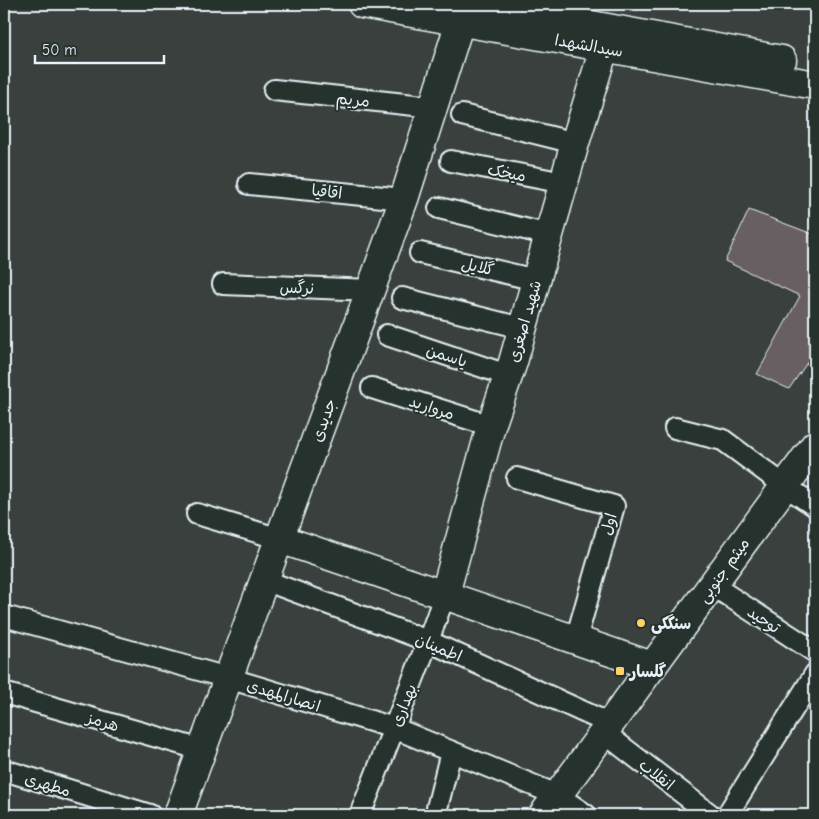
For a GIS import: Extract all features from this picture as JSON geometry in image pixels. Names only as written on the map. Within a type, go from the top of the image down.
[{"type":"street","name":"سیدالشهدا","points":[[362,4],[468,13],[607,38],[815,66]]},
{"type":"street","name":"جدیدی","points":[[178,815],[404,199],[433,107],[468,13]]},
{"type":"street","name":"سیدالشهدا","points":[[607,38],[815,85]]},
{"type":"street","name":"شهید اصغری","points":[[445,594],[491,426],[522,328],[607,38]]},
{"type":"street","name":"مریم","points":[[274,90],[433,107]]},
{"type":"street","points":[[462,115],[575,144]]},
{"type":"street","name":"میخک","points":[[451,161],[564,183]]},
{"type":"street","name":"اقاقیا","points":[[249,184],[404,199]]},
{"type":"street","points":[[439,208],[548,235]]},
{"type":"street","name":"گلایل","points":[[420,253],[536,280]]},
{"type":"street","name":"نرگس","points":[[223,284],[371,290]]},
{"type":"street","points":[[402,298],[522,328]]},
{"type":"street","name":"یاسمن","points":[[387,335],[507,375]]},
{"type":"street","name":"مروارید","points":[[372,388],[491,426]]},
{"type":"street","points":[[675,428],[723,440],[815,506]]},
{"type":"street","name":"میثم جنوبی","points":[[550,805],[815,446]]},
{"type":"street","name":"اول","points":[[517,478],[614,506],[576,639]]},
{"type":"street","points":[[197,514],[280,539],[445,594],[652,666]]},
{"type":"street","name":"اطمینان","points":[[264,580],[428,641],[607,728]]},
{"type":"street","name":"توحید","points":[[712,585],[815,652]]},
{"type":"street","name":"بهداری","points":[[360,815],[445,594]]},
{"type":"street","name":"انصارالمهدی","points":[[4,616],[228,678],[394,728],[452,752],[550,805],[586,815]]},
{"type":"street","points":[[727,815],[815,674]]},
{"type":"street","name":"هرمز","points":[[4,693],[202,750]]},
{"type":"street","name":"انقلاب","points":[[607,728],[710,815]]},
{"type":"street","points":[[437,808],[452,752]]},
{"type":"street","name":"مطهری","points":[[4,770],[150,815]]},
{"type":"building","points":[[749,210],[815,235],[815,351],[789,389],[757,374],[800,296],[725,261]]},
{"type":"place","name":"سنگکی","points":[[641,623]]},
{"type":"place","name":"گلسار","points":[[620,671]]}]
